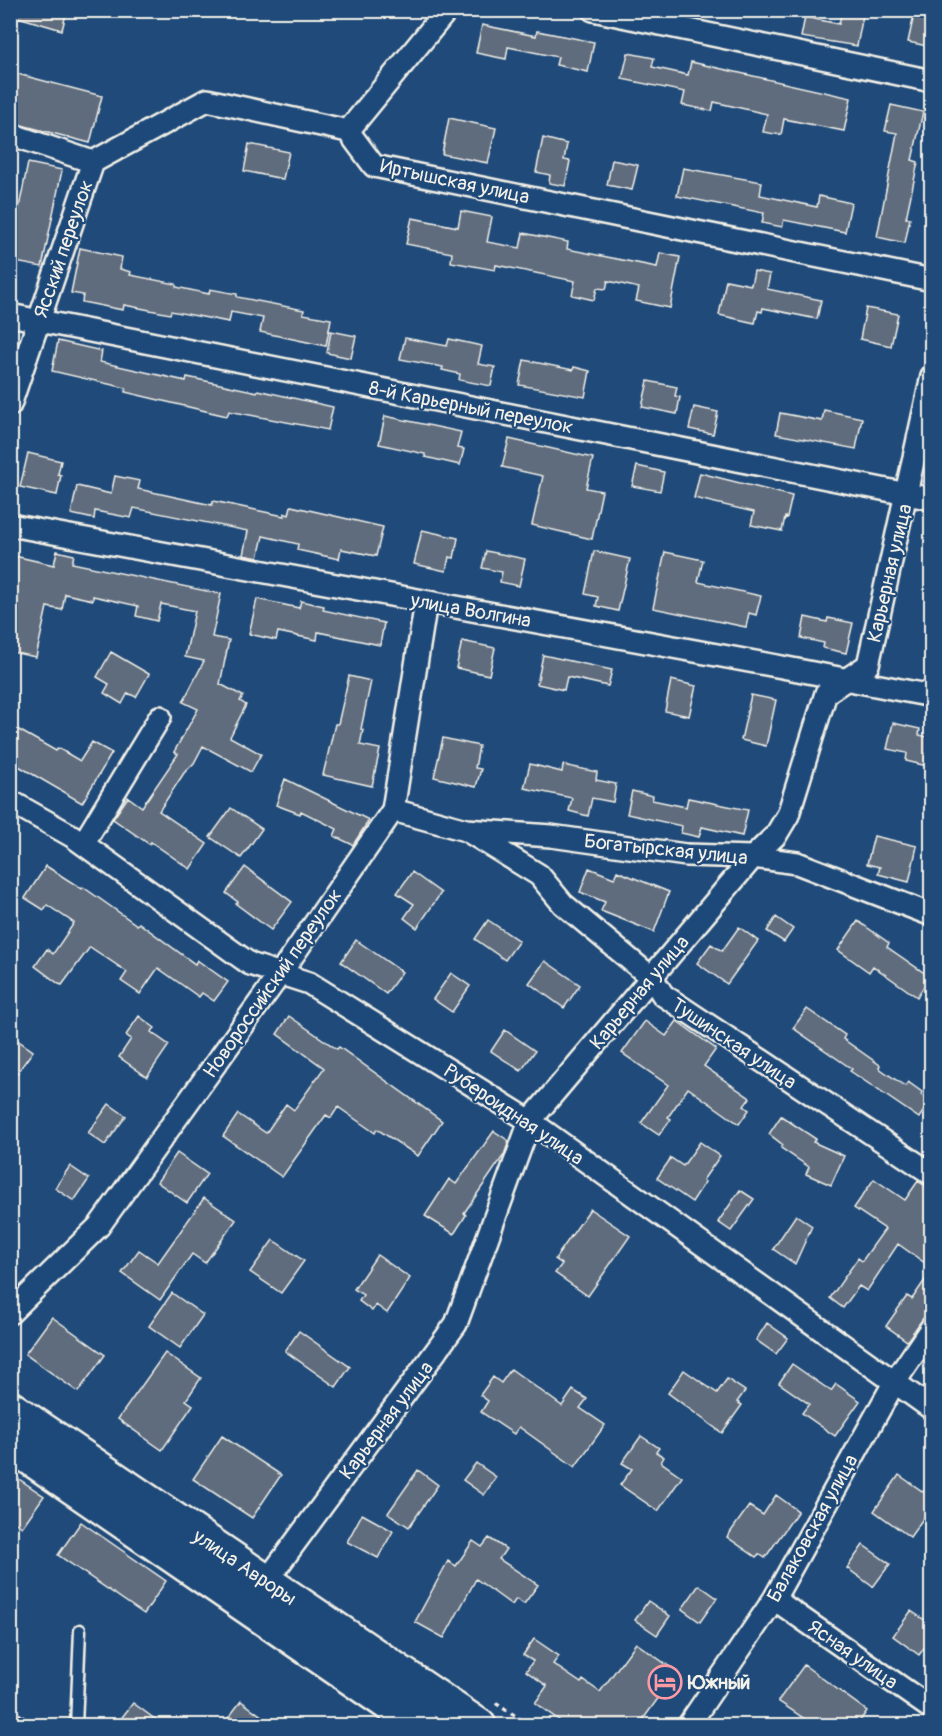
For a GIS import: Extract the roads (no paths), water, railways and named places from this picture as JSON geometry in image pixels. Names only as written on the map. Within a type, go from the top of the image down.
[{"type":"main road","name":"улица Авроры","points":[[10,1408],[479,1725]]},
{"type":"main road","name":"улица Авроры","points":[[10,1444],[421,1725]]},
{"type":"street","points":[[10,134],[93,162],[207,100],[348,131],[447,10]]},
{"type":"street","points":[[593,10],[932,81]]},
{"type":"street","name":"Иртышская улица","points":[[348,131],[374,166],[932,280]]},
{"type":"street","name":"Ясский переулок","points":[[10,405],[93,162]]},
{"type":"street","name":"8-й Карьерный переулок","points":[[10,315],[932,499]]},
{"type":"street","name":"Карьерная улица","points":[[266,1582],[456,1324],[530,1121],[753,858],[776,835],[788,815],[826,693],[868,665],[932,376]]},
{"type":"street","name":"улица Волгина","points":[[10,525],[932,696]]},
{"type":"street","name":"Новороссийский переулок","points":[[10,1313],[99,1226],[280,974],[393,810],[426,602]]},
{"type":"street","points":[[83,844],[160,717]]},
{"type":"street","name":"Рубероидная улица","points":[[10,801],[83,844],[250,964],[309,983],[530,1121],[932,1409]]},
{"type":"street","name":"Богатырская улица","points":[[393,810],[466,830],[551,836],[686,855],[753,858],[797,864],[932,915]]},
{"type":"street","name":"Тушинская улица","points":[[466,830],[539,875],[563,904],[652,978],[663,995],[932,1174]]},
{"type":"street","name":"Балаковская улица","points":[[688,1725],[774,1599],[894,1383],[932,1327]]},
{"type":"street","name":"Ясная улица","points":[[774,1599],[932,1709]]},
{"type":"street","points":[[10,1722],[16,1725]]},
{"type":"lane","points":[[76,1725],[80,1630]]},
{"type":"place","name":"Южный","points":[[665,1682]]}]
